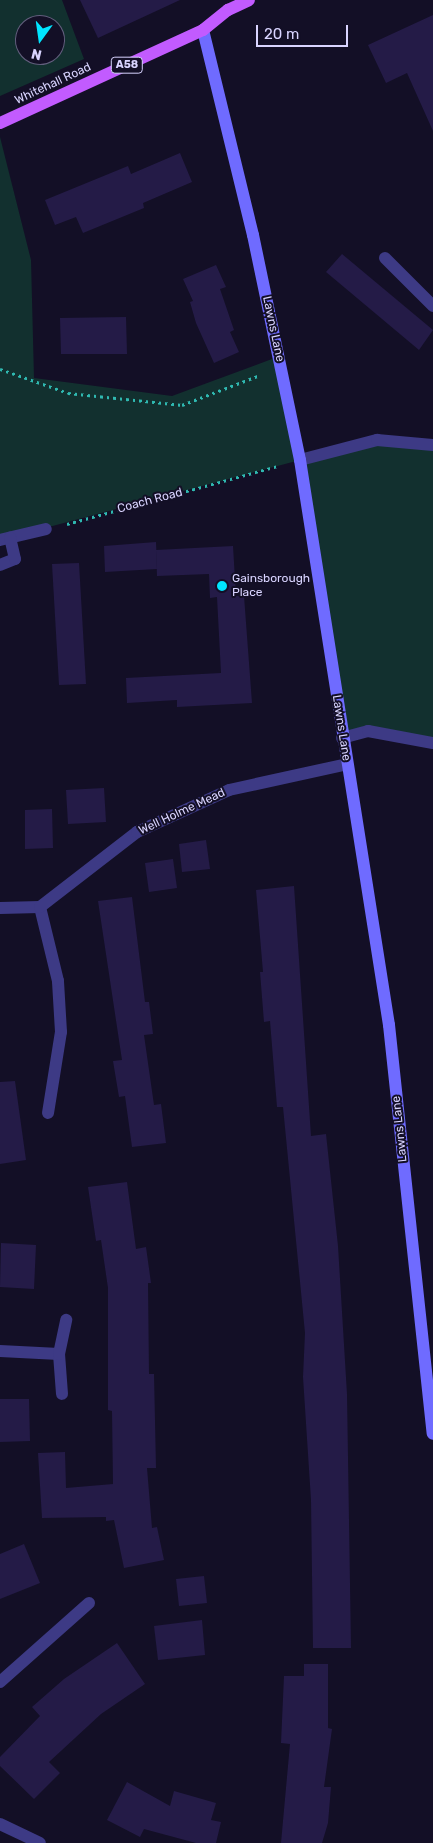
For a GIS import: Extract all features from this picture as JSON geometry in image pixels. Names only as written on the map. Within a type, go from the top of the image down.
[{"type":"main road","name":"Whitehall Road","points":[[0,123],[203,30],[227,5],[249,0]]},
{"type":"street","name":"Lawns Lane","points":[[203,30],[282,367],[300,460],[342,738],[389,1025],[433,1434]]},
{"type":"street","points":[[385,258],[433,306]]},
{"type":"street","points":[[300,460],[378,440],[433,445]]},
{"type":"street","points":[[0,565],[15,559],[5,539],[46,529]]},
{"type":"street","points":[[342,738],[368,731],[433,743]]},
{"type":"street","name":"Well Holme Mead","points":[[40,908],[137,832],[229,790],[347,764]]},
{"type":"street","points":[[0,908],[40,908],[58,981],[61,1032],[48,1113]]},
{"type":"street","points":[[62,1394],[59,1354],[66,1320]]},
{"type":"street","points":[[0,1351],[59,1354]]},
{"type":"street","points":[[0,1682],[89,1603]]},
{"type":"street","points":[[0,1824],[40,1843]]},
{"type":"path","points":[[0,370],[68,392],[182,405],[282,367]]},
{"type":"path","name":"Coach Road","points":[[46,529],[300,460]]},
{"type":"green space","points":[[0,0],[62,0],[84,59],[0,96]]},
{"type":"green space","points":[[0,137],[31,260],[34,378],[172,396],[280,356],[301,460],[377,440],[433,445],[433,743],[368,731],[342,738],[300,460],[0,540]]},
{"type":"building","points":[[80,0],[180,0],[98,38]]},
{"type":"building","points":[[433,15],[433,131],[407,73],[386,83],[368,45]]},
{"type":"building","points":[[180,153],[192,182],[143,203],[144,208],[83,233],[76,217],[55,225],[45,200],[128,166],[131,174]]},
{"type":"building","points":[[342,254],[433,330],[419,350],[326,272]]},
{"type":"building","points":[[216,265],[226,287],[220,289],[234,330],[230,332],[239,352],[214,363],[196,323],[190,302],[193,301],[183,279]]},
{"type":"building","points":[[126,317],[127,354],[61,354],[60,318]]},
{"type":"building","points":[[156,542],[157,569],[105,572],[104,546]]},
{"type":"building","points":[[233,546],[236,596],[244,596],[252,703],[177,707],[177,700],[127,703],[126,678],[221,673],[217,597],[210,598],[209,574],[157,576],[156,550]]},
{"type":"building","points":[[79,563],[86,684],[59,685],[52,564]]},
{"type":"building","points":[[104,788],[106,822],[68,824],[66,790]]},
{"type":"building","points":[[52,809],[53,848],[25,849],[25,810]]},
{"type":"building","points":[[206,840],[210,869],[182,872],[179,844]]},
{"type":"building","points":[[173,859],[177,888],[149,892],[145,863]]},
{"type":"building","points":[[294,886],[311,1136],[326,1134],[338,1246],[347,1394],[351,1648],[313,1648],[311,1500],[303,1377],[305,1333],[283,1107],[277,1107],[270,1021],[264,1022],[260,972],[263,972],[256,890]]},
{"type":"building","points":[[132,897],[145,1002],[149,1002],[153,1034],[144,1035],[154,1105],[161,1104],[166,1143],[132,1147],[125,1096],[119,1097],[113,1061],[122,1060],[98,901]]},
{"type":"building","points":[[15,1081],[26,1160],[0,1164],[0,1082]]},
{"type":"building","points":[[127,1182],[136,1249],[146,1247],[151,1283],[148,1283],[149,1374],[154,1374],[156,1468],[147,1468],[152,1528],[157,1527],[164,1560],[124,1568],[114,1520],[106,1521],[106,1517],[42,1518],[38,1453],[65,1452],[66,1488],[113,1484],[112,1411],[108,1410],[108,1288],[101,1240],[96,1241],[88,1187]]},
{"type":"building","points":[[1,1243],[36,1245],[34,1289],[0,1287]]},
{"type":"building","points":[[0,1399],[29,1399],[30,1441],[0,1442]]},
{"type":"building","points":[[24,1544],[40,1583],[0,1599],[0,1554]]},
{"type":"building","points":[[204,1576],[207,1603],[179,1606],[176,1579]]},
{"type":"building","points":[[202,1620],[205,1655],[158,1660],[154,1626]]},
{"type":"building","points":[[117,1643],[145,1684],[101,1714],[49,1762],[60,1773],[34,1799],[0,1766],[0,1757],[40,1716],[32,1707],[64,1679]]},
{"type":"building","points":[[304,1664],[328,1664],[328,1728],[332,1729],[324,1787],[331,1787],[328,1823],[322,1843],[281,1843],[290,1744],[281,1743],[284,1676],[304,1676]]},
{"type":"building","points":[[127,1782],[170,1806],[174,1791],[216,1803],[211,1820],[221,1822],[216,1843],[196,1843],[144,1829],[140,1837],[107,1820]]},
{"type":"place","name":"Gainsborough Place","points":[[222,586]]}]
